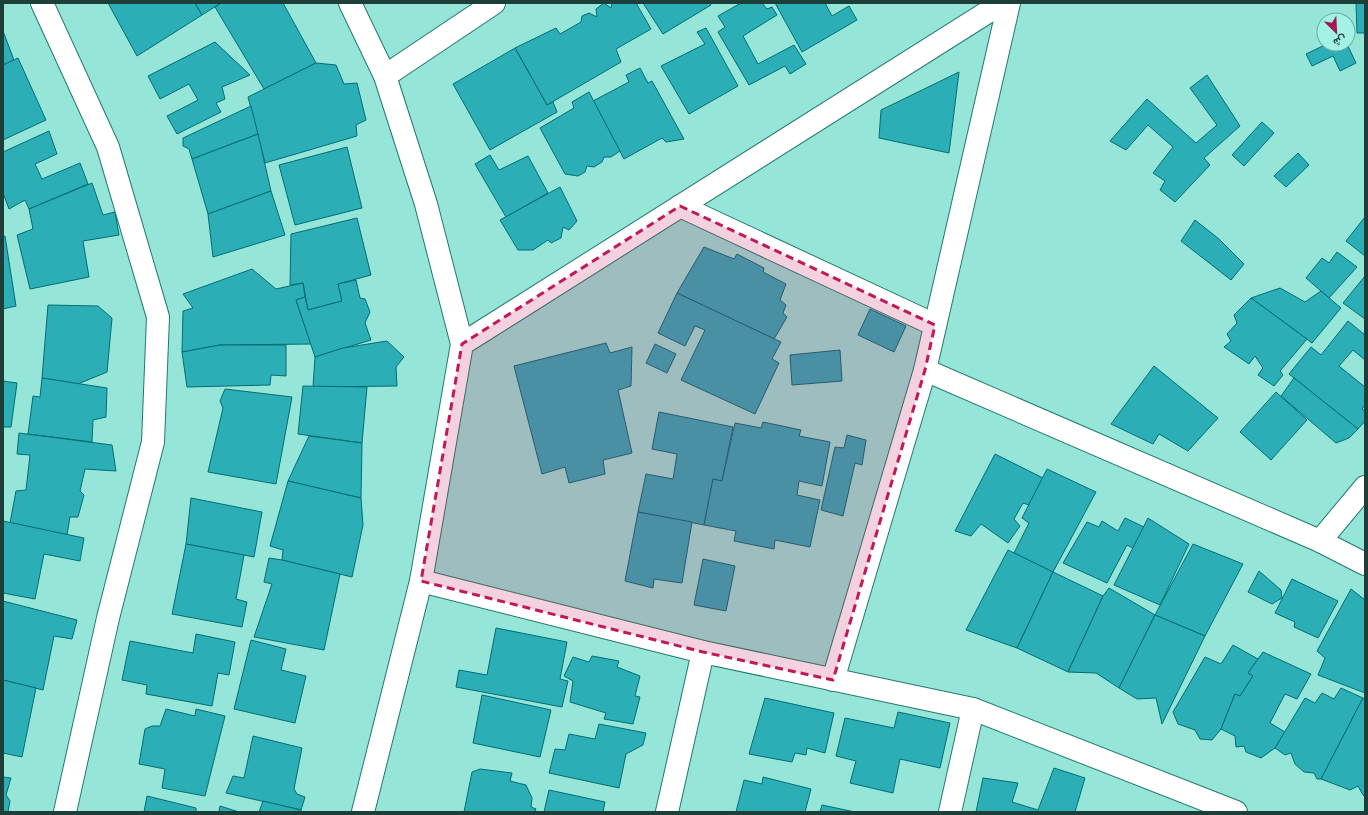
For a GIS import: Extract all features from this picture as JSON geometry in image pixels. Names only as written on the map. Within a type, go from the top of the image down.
[{"type":"street","points":[[42,3],[108,147],[158,317],[153,442],[108,618],[65,812]]},
{"type":"street","points":[[350,3],[385,76],[426,204],[462,344],[422,581],[363,812]]},
{"type":"street","points":[[385,76],[494,3]]},
{"type":"street","points":[[462,344],[1002,3]]},
{"type":"street","points":[[833,680],[925,370],[1009,3]]},
{"type":"street","points":[[680,206],[935,325]]},
{"type":"street","points":[[925,370],[1320,541],[1365,564]]},
{"type":"street","points":[[1320,541],[1365,488]]},
{"type":"street","points":[[422,581],[703,652],[973,709],[1236,812]]},
{"type":"street","points":[[667,812],[703,652]]},
{"type":"street","points":[[950,812],[973,709]]},
{"type":"highlighted area","points":[[680,206],[935,325],[925,370],[833,680],[703,652],[421,581],[462,344]]},
{"type":"building","points":[[108,3],[195,3],[202,15],[137,56]]},
{"type":"building","points":[[195,3],[221,3],[202,15]]},
{"type":"building","points":[[221,3],[283,3],[316,63],[264,89],[215,7]]},
{"type":"building","points":[[604,3],[611,8],[612,3],[636,3],[651,29],[616,49],[621,62],[547,105],[515,48],[556,28],[560,34],[581,22],[582,16],[589,13],[597,17],[596,9]]},
{"type":"building","points":[[643,3],[710,3],[711,5],[663,34]]},
{"type":"building","points":[[741,3],[762,3],[767,9],[772,7],[777,15],[743,36],[758,64],[794,45],[806,64],[790,74],[785,66],[749,85],[718,32],[725,27],[718,16]]},
{"type":"building","points":[[775,3],[825,3],[832,16],[849,6],[857,20],[802,52]]},
{"type":"building","points":[[1356,3],[1365,3],[1365,33],[1357,33]]},
{"type":"building","points":[[706,28],[738,86],[689,114],[661,66],[705,44],[697,32]]},
{"type":"building","points":[[3,31],[14,60],[3,65]]},
{"type":"building","points":[[215,42],[250,75],[222,87],[225,99],[216,103],[221,112],[177,134],[167,116],[198,100],[189,84],[160,99],[148,76]]},
{"type":"building","points":[[515,48],[547,105],[553,102],[557,112],[490,150],[453,84]]},
{"type":"building","points":[[1316,49],[1316,52],[1351,52],[1356,63],[1340,71],[1333,56],[1312,66],[1306,54]]},
{"type":"building","points":[[18,58],[46,120],[3,140],[3,65]]},
{"type":"building","points":[[316,63],[336,65],[344,84],[357,83],[366,120],[356,125],[357,136],[265,163],[248,97]]},
{"type":"building","points":[[640,68],[648,83],[652,81],[684,139],[666,142],[662,138],[624,159],[593,101],[629,82],[626,75]]},
{"type":"building","points":[[959,72],[949,153],[879,138],[881,110]]},
{"type":"building","points":[[1207,75],[1240,126],[1204,158],[1210,165],[1175,202],[1160,190],[1165,181],[1153,173],[1173,147],[1148,125],[1126,150],[1110,141],[1147,99],[1196,143],[1217,125],[1190,88]]},
{"type":"building","points":[[589,92],[620,151],[611,157],[604,157],[602,162],[594,167],[587,166],[585,172],[578,176],[565,174],[540,128],[574,108],[572,102]]},
{"type":"building","points":[[251,106],[258,134],[192,159],[189,149],[183,146],[183,138]]},
{"type":"building","points":[[1262,122],[1274,133],[1244,166],[1232,155]]},
{"type":"building","points":[[49,131],[57,154],[35,164],[42,179],[80,163],[88,184],[29,209],[25,200],[9,209],[3,193],[3,152]]},
{"type":"building","points":[[258,134],[271,191],[208,214],[192,159]]},
{"type":"building","points":[[347,147],[362,208],[295,225],[279,165]]},
{"type":"building","points":[[1298,153],[1309,165],[1286,187],[1274,176]]},
{"type":"building","points":[[490,155],[499,170],[528,156],[548,193],[506,217],[475,164]]},
{"type":"building","points":[[92,183],[103,215],[115,212],[119,235],[83,241],[89,277],[30,289],[17,235],[33,229],[29,209]]},
{"type":"building","points":[[560,187],[577,221],[569,230],[563,227],[561,238],[551,243],[548,240],[533,250],[518,250],[500,220]]},
{"type":"building","points":[[271,191],[285,235],[213,257],[208,214]]},
{"type":"building","points":[[1365,217],[1365,256],[1346,241]]},
{"type":"building","points":[[357,218],[371,275],[338,284],[342,301],[308,310],[303,283],[290,285],[291,234]]},
{"type":"building","points":[[1195,220],[1219,239],[1244,264],[1231,280],[1181,241]]},
{"type":"building","points":[[5,236],[16,306],[3,309],[3,237]]},
{"type":"building","points":[[704,247],[734,259],[737,254],[764,268],[763,272],[786,284],[780,300],[786,305],[783,313],[787,317],[774,339],[677,293]]},
{"type":"building","points":[[1337,252],[1357,267],[1329,298],[1306,278],[1322,258],[1329,263]]},
{"type":"building","points":[[252,269],[276,289],[303,283],[305,297],[296,300],[311,344],[220,345],[182,352],[183,311],[193,308],[183,294]]},
{"type":"building","points":[[1365,276],[1365,319],[1343,303]]},
{"type":"building","points":[[356,280],[360,298],[365,299],[370,312],[365,323],[371,340],[315,357],[296,300],[305,297],[308,310],[342,301],[338,284]]},
{"type":"building","points":[[1280,288],[1305,302],[1321,291],[1341,308],[1312,343],[1251,298]]},
{"type":"building","points":[[677,293],[781,342],[772,359],[779,363],[755,414],[681,380],[705,330],[695,326],[685,346],[658,333]]},
{"type":"building","points":[[1251,298],[1307,339],[1280,371],[1283,375],[1274,386],[1258,375],[1263,368],[1255,356],[1249,364],[1224,347],[1231,341],[1227,334],[1237,323],[1234,315]]},
{"type":"building","points":[[48,305],[98,306],[112,318],[107,372],[78,384],[42,378]]},
{"type":"building","points":[[870,309],[906,326],[894,352],[858,335]]},
{"type":"building","points":[[1348,321],[1365,335],[1365,360],[1353,350],[1339,366],[1365,387],[1365,405],[1362,409],[1365,411],[1365,421],[1358,429],[1289,374],[1311,347],[1321,355]]},
{"type":"building","points":[[387,341],[404,357],[396,367],[397,386],[313,387],[315,357],[343,348]]},
{"type":"building","points":[[606,343],[610,353],[632,347],[631,386],[618,390],[632,453],[603,460],[605,474],[569,483],[565,467],[542,474],[514,366]]},
{"type":"building","points":[[655,344],[676,354],[667,373],[646,363]]},
{"type":"building","points":[[220,345],[286,345],[286,376],[271,375],[270,385],[187,387],[182,352]]},
{"type":"building","points":[[840,350],[842,381],[792,385],[790,355]]},
{"type":"building","points":[[1154,366],[1218,418],[1188,451],[1159,434],[1153,444],[1111,424]]},
{"type":"building","points":[[42,378],[107,388],[106,417],[93,420],[92,442],[28,434],[33,396],[40,397]]},
{"type":"building","points":[[1294,378],[1358,429],[1349,438],[1336,443],[1281,396]]},
{"type":"building","points":[[3,381],[17,383],[11,427],[3,427]]},
{"type":"building","points":[[303,386],[367,387],[362,443],[298,434]]},
{"type":"building","points":[[225,389],[292,397],[276,484],[208,472],[223,408],[220,401]]},
{"type":"building","points":[[1276,392],[1307,420],[1271,460],[1240,432]]},
{"type":"building","points":[[659,412],[733,427],[722,481],[713,479],[704,525],[638,512],[646,474],[673,479],[677,454],[652,449]]},
{"type":"building","points":[[763,422],[801,430],[799,436],[830,442],[822,486],[799,481],[797,495],[820,500],[810,547],[775,540],[774,549],[734,541],[736,531],[704,525],[713,479],[722,481],[735,423],[761,428]]},
{"type":"building","points":[[19,433],[112,445],[116,471],[85,469],[80,491],[84,495],[78,517],[70,517],[67,535],[10,523],[16,491],[26,490],[30,455],[17,454]]},
{"type":"building","points":[[847,435],[866,440],[862,465],[855,463],[843,516],[821,510],[835,447],[844,448]]},
{"type":"building","points":[[309,436],[362,443],[361,498],[288,481]]},
{"type":"building","points":[[995,454],[1043,478],[1029,505],[1023,503],[1014,519],[1020,526],[1008,543],[981,524],[971,536],[955,531]]},
{"type":"building","points":[[1047,469],[1096,492],[1053,572],[1014,553],[1029,523],[1022,518]]},
{"type":"building","points":[[288,481],[361,498],[363,525],[352,577],[282,560],[283,550],[270,546]]},
{"type":"building","points":[[191,498],[262,512],[254,557],[186,544]]},
{"type":"building","points":[[638,512],[692,522],[682,583],[654,579],[653,588],[625,581]]},
{"type":"building","points":[[1125,518],[1144,527],[1133,548],[1127,545],[1107,583],[1063,563],[1087,522],[1099,527],[1102,521],[1118,531]]},
{"type":"building","points":[[1148,518],[1189,544],[1160,605],[1114,585]]},
{"type":"building","points":[[3,521],[84,538],[80,561],[44,554],[35,599],[3,593]]},
{"type":"building","points":[[186,544],[244,555],[236,599],[247,602],[242,627],[172,614]]},
{"type":"building","points":[[1193,544],[1243,564],[1205,636],[1155,615]]},
{"type":"building","points":[[1008,550],[1053,572],[1017,648],[966,630]]},
{"type":"building","points":[[269,558],[340,574],[324,650],[254,637],[272,584],[264,582]]},
{"type":"building","points":[[703,559],[735,566],[726,611],[694,605]]},
{"type":"building","points":[[1259,571],[1281,590],[1282,598],[1272,604],[1248,592]]},
{"type":"building","points":[[1053,572],[1103,596],[1068,672],[1017,648]]},
{"type":"building","points":[[1292,579],[1338,601],[1318,638],[1294,627],[1295,622],[1275,613]]},
{"type":"building","points":[[1109,588],[1155,615],[1119,688],[1096,673],[1068,672],[1103,596]]},
{"type":"building","points":[[1351,589],[1365,600],[1365,693],[1318,675],[1325,658],[1317,651]]},
{"type":"building","points":[[3,601],[77,620],[72,639],[54,636],[43,690],[3,680]]},
{"type":"building","points":[[1155,615],[1205,636],[1162,724],[1156,698],[1137,699],[1119,688]]},
{"type":"building","points":[[496,628],[567,642],[560,679],[568,681],[562,707],[456,687],[459,670],[487,675]]},
{"type":"building","points":[[196,634],[235,642],[229,675],[218,673],[212,706],[146,694],[147,685],[122,680],[130,641],[193,653]]},
{"type":"building","points":[[251,640],[286,649],[281,670],[306,676],[295,723],[234,709]]},
{"type":"building","points":[[1233,645],[1258,659],[1248,673],[1253,676],[1240,696],[1235,694],[1221,729],[1212,740],[1200,739],[1195,730],[1178,724],[1173,712],[1205,657],[1221,664]]},
{"type":"building","points":[[1263,652],[1311,674],[1297,699],[1285,694],[1270,723],[1285,732],[1275,748],[1261,758],[1246,752],[1244,746],[1236,747],[1235,736],[1221,729],[1235,694],[1240,696],[1253,676],[1248,673]]},
{"type":"building","points":[[592,656],[619,661],[617,667],[640,676],[635,696],[640,697],[633,724],[604,719],[606,713],[570,702],[573,681],[564,676],[573,657],[589,662]]},
{"type":"building","points":[[3,680],[36,688],[22,757],[3,753]]},
{"type":"building","points":[[1341,688],[1363,698],[1321,779],[1317,779],[1314,773],[1304,772],[1295,764],[1291,753],[1285,755],[1275,748],[1305,698],[1315,703],[1322,693],[1334,699]]},
{"type":"building","points":[[482,695],[551,710],[540,757],[473,743]]},
{"type":"building","points":[[765,698],[834,713],[825,753],[807,748],[806,755],[795,753],[792,762],[749,754]]},
{"type":"building","points":[[1363,698],[1365,699],[1365,797],[1358,786],[1350,790],[1321,779]]},
{"type":"building","points":[[166,709],[195,716],[196,709],[225,716],[205,796],[162,788],[165,769],[139,764],[145,729],[152,726],[160,726]]},
{"type":"building","points":[[898,712],[950,723],[940,768],[900,759],[893,793],[850,783],[856,761],[836,756],[845,718],[894,728]]},
{"type":"building","points":[[599,724],[646,733],[643,745],[626,754],[619,788],[549,773],[555,749],[565,750],[569,734],[595,739]]},
{"type":"building","points":[[253,736],[302,748],[294,789],[297,794],[305,797],[301,810],[226,793],[233,776],[244,778]]},
{"type":"building","points":[[1054,768],[1085,778],[1075,812],[976,812],[983,778],[1018,783],[1012,802],[1038,810]]},
{"type":"building","points":[[480,769],[512,773],[510,781],[526,785],[532,798],[531,807],[536,809],[535,812],[464,812],[472,772]]},
{"type":"building","points":[[3,777],[11,778],[6,795],[10,801],[8,812],[3,812]]},
{"type":"building","points":[[763,777],[811,789],[805,812],[736,812],[744,780],[762,784]]},
{"type":"building","points":[[549,790],[605,802],[603,812],[544,812]]},
{"type":"building","points":[[147,796],[196,808],[196,812],[144,812]]},
{"type":"building","points":[[263,801],[301,810],[301,812],[259,812]]},
{"type":"building","points":[[822,805],[855,812],[820,812]]},
{"type":"building","points":[[220,806],[239,812],[219,812]]}]
